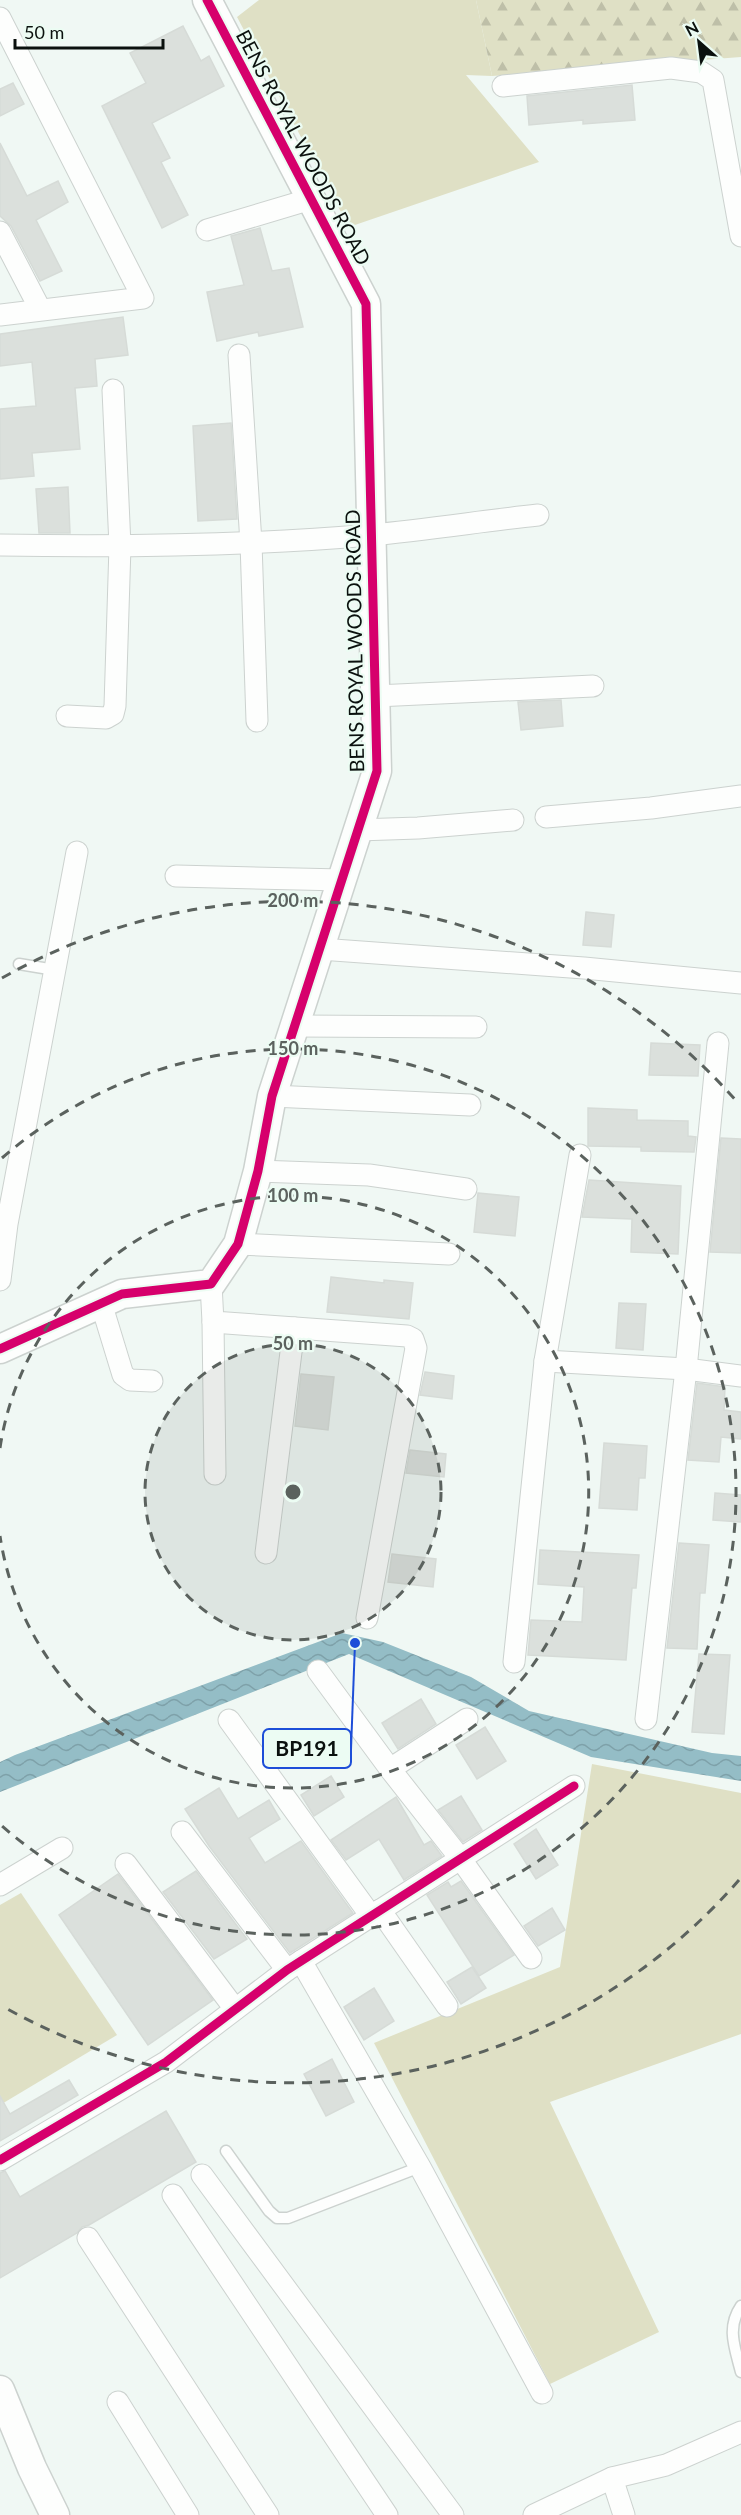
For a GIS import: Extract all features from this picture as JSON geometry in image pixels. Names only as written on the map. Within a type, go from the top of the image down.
[{"type":"street","name":"BENS ROYAL WOODS ROAD","points":[[207,0],[366,304],[377,771],[272,1095],[258,1171],[238,1244],[211,1284]]},
{"type":"street","points":[[0,18],[143,298],[0,315]]},
{"type":"street","points":[[503,86],[671,68],[701,72],[712,80],[741,236]]},
{"type":"street","points":[[207,230],[311,199]]},
{"type":"street","points":[[0,232],[40,309]]},
{"type":"street","points":[[239,355],[251,543],[257,721]]},
{"type":"street","points":[[67,716],[105,718],[113,714],[115,706],[120,546],[113,390]]},
{"type":"street","points":[[0,545],[120,546],[251,543],[371,535],[538,515]]},
{"type":"street","points":[[376,696],[593,686]]},
{"type":"street","points":[[546,817],[651,808],[741,796]]},
{"type":"street","points":[[358,830],[418,828],[513,820]]},
{"type":"street","points":[[0,1280],[7,1224],[76,852]]},
{"type":"street","points":[[176,876],[342,880]]},
{"type":"street","points":[[320,949],[584,968],[741,983]]},
{"type":"street","points":[[295,1026],[476,1027]]},
{"type":"street","points":[[646,1719],[686,1369],[717,1043]]},
{"type":"street","points":[[272,1095],[470,1104]]},
{"type":"street","points":[[514,1662],[545,1361],[580,1155]]},
{"type":"street","points":[[258,1171],[369,1175],[466,1189]]},
{"type":"street","points":[[238,1244],[449,1254]]},
{"type":"street","points":[[0,1349],[122,1294],[211,1284],[215,1474]]},
{"type":"street","points":[[101,1303],[123,1375],[130,1380],[152,1381]]},
{"type":"street","points":[[213,1322],[407,1336],[413,1339],[416,1347],[367,1618]]},
{"type":"street","points":[[266,1553],[294,1328]]},
{"type":"street","points":[[545,1361],[686,1369],[741,1376]]},
{"type":"street","points":[[318,1671],[390,1770],[460,1858],[531,1959]]},
{"type":"street","points":[[390,1770],[467,1719]]},
{"type":"street","points":[[229,1720],[447,2006]]},
{"type":"street","points":[[0,2160],[166,2062],[294,1965],[574,1786]]},
{"type":"street","points":[[182,1832],[294,1965],[420,2168],[542,2393]]},
{"type":"street","points":[[0,1885],[62,1848]]},
{"type":"street","points":[[126,1864],[235,2009]]},
{"type":"street","points":[[202,2175],[453,2515]]},
{"type":"street","points":[[173,2195],[387,2515]]},
{"type":"street","points":[[88,2238],[268,2515]]},
{"type":"street","points":[[0,2390],[32,2468],[55,2515]]},
{"type":"street","points":[[118,2402],[188,2515]]},
{"type":"street","points":[[534,2515],[612,2478],[666,2465],[741,2432]]},
{"type":"street","points":[[612,2478],[624,2515]]},
{"type":"lane","points":[[19,964],[55,970]]},
{"type":"lane","points":[[226,2151],[269,2211],[277,2218],[288,2218],[420,2168]]},
{"type":"lane","points":[[741,2306],[734,2316],[732,2333],[741,2372]]},
{"type":"green space","points":[[259,0],[476,0],[492,76],[466,75],[539,162],[349,227],[237,17]]},
{"type":"green space","points":[[476,0],[741,0],[741,57],[492,76]]},
{"type":"green space","points":[[592,1764],[741,1793],[741,2034],[550,2102],[659,2332],[550,2384],[374,2043],[560,1967]]},
{"type":"green space","points":[[21,1893],[117,2035],[0,2105],[0,1905]]},
{"type":"water","points":[[342,1633],[383,1642],[471,1677],[529,1711],[712,1753],[741,1756],[741,1781],[591,1757],[349,1654],[0,1792],[0,1762],[15,1755]]},
{"type":"building","points":[[183,26],[201,61],[209,56],[224,86],[152,123],[170,158],[161,162],[188,215],[162,228],[102,106],[146,83],[130,53]]},
{"type":"building","points":[[13,83],[24,104],[0,116],[0,89]]},
{"type":"building","points":[[632,85],[635,120],[583,124],[583,120],[529,125],[527,96]]},
{"type":"building","points":[[0,143],[27,196],[58,181],[68,202],[36,220],[62,271],[40,281],[11,226],[0,216]]},
{"type":"building","points":[[260,228],[272,271],[289,268],[303,327],[259,336],[258,332],[217,341],[207,292],[244,285],[231,236]]},
{"type":"building","points":[[123,317],[128,355],[95,359],[97,386],[75,388],[80,449],[32,453],[34,476],[0,479],[0,409],[36,406],[32,362],[0,366],[0,334]]},
{"type":"building","points":[[231,423],[237,519],[198,521],[193,426]]},
{"type":"building","points":[[68,487],[70,533],[39,533],[36,489]]},
{"type":"building","points":[[561,700],[563,726],[521,730],[518,702]]},
{"type":"building","points":[[586,912],[614,915],[611,947],[583,945]]},
{"type":"building","points":[[651,1043],[700,1045],[698,1076],[649,1075]]},
{"type":"building","points":[[588,1108],[637,1110],[637,1120],[688,1121],[688,1136],[696,1137],[694,1152],[641,1151],[641,1147],[588,1146]]},
{"type":"building","points":[[721,1138],[741,1139],[741,1253],[710,1252]]},
{"type":"building","points":[[589,1180],[681,1186],[678,1254],[631,1252],[632,1219],[582,1217]]},
{"type":"building","points":[[478,1193],[519,1197],[515,1236],[474,1232]]},
{"type":"building","points":[[331,1277],[384,1283],[384,1280],[413,1283],[409,1319],[327,1312]]},
{"type":"building","points":[[619,1303],[646,1304],[643,1350],[616,1348]]},
{"type":"building","points":[[425,1372],[454,1376],[452,1399],[420,1395]]},
{"type":"building","points":[[301,1374],[334,1377],[328,1430],[295,1426]]},
{"type":"building","points":[[697,1383],[725,1387],[724,1410],[741,1412],[741,1439],[721,1437],[719,1462],[688,1460]]},
{"type":"building","points":[[604,1443],[647,1446],[645,1478],[639,1478],[637,1510],[599,1508]]},
{"type":"building","points":[[410,1450],[446,1454],[444,1477],[406,1473]]},
{"type":"building","points":[[715,1493],[741,1495],[741,1522],[713,1520]]},
{"type":"building","points":[[679,1543],[709,1545],[705,1593],[700,1593],[697,1649],[667,1648]]},
{"type":"building","points":[[540,1550],[639,1555],[636,1588],[632,1588],[626,1660],[528,1655],[531,1620],[582,1622],[584,1587],[538,1584]]},
{"type":"building","points":[[392,1554],[436,1559],[433,1587],[388,1582]]},
{"type":"building","points":[[699,1654],[730,1655],[724,1734],[692,1732]]},
{"type":"building","points":[[421,1699],[436,1724],[398,1749],[382,1723]]},
{"type":"building","points":[[485,1727],[506,1761],[477,1779],[456,1745]]},
{"type":"building","points":[[331,1776],[344,1797],[314,1816],[301,1795]]},
{"type":"building","points":[[219,1788],[238,1819],[269,1800],[280,1819],[249,1838],[265,1863],[301,1841],[353,1913],[290,1953],[209,1846],[185,1809]]},
{"type":"building","points":[[461,1796],[482,1830],[463,1842],[438,1810]]},
{"type":"building","points":[[396,1797],[424,1845],[431,1841],[442,1856],[404,1880],[379,1839],[346,1860],[331,1840]]},
{"type":"building","points":[[536,1829],[558,1865],[536,1879],[514,1844]]},
{"type":"building","points":[[196,1871],[247,1939],[214,1959],[163,1892]]},
{"type":"building","points":[[118,1874],[213,2000],[148,2045],[59,1915]]},
{"type":"building","points":[[461,1881],[514,1955],[479,1976],[427,1895],[448,1882],[451,1887]]},
{"type":"building","points":[[552,1908],[565,1930],[538,1946],[524,1926]]},
{"type":"building","points":[[472,1967],[486,1988],[461,2004],[447,1982]]},
{"type":"building","points":[[374,1988],[394,2021],[364,2040],[344,2007]]},
{"type":"building","points":[[332,2059],[354,2102],[326,2116],[304,2074]]},
{"type":"building","points":[[69,2080],[78,2095],[0,2141],[0,2096],[10,2114]]},
{"type":"building","points":[[166,2111],[196,2162],[82,2227],[77,2233],[0,2278],[0,2173],[5,2171],[20,2197]]},
{"type":"cycle path","points":[[0,1349],[122,1294],[211,1284],[238,1244],[258,1171],[272,1096],[377,771],[366,304],[207,0]]},
{"type":"cycle path","points":[[0,2160],[166,2062],[287,1970],[574,1786]]},
{"type":"place","name":"BP191","points":[[355,1643]]}]
